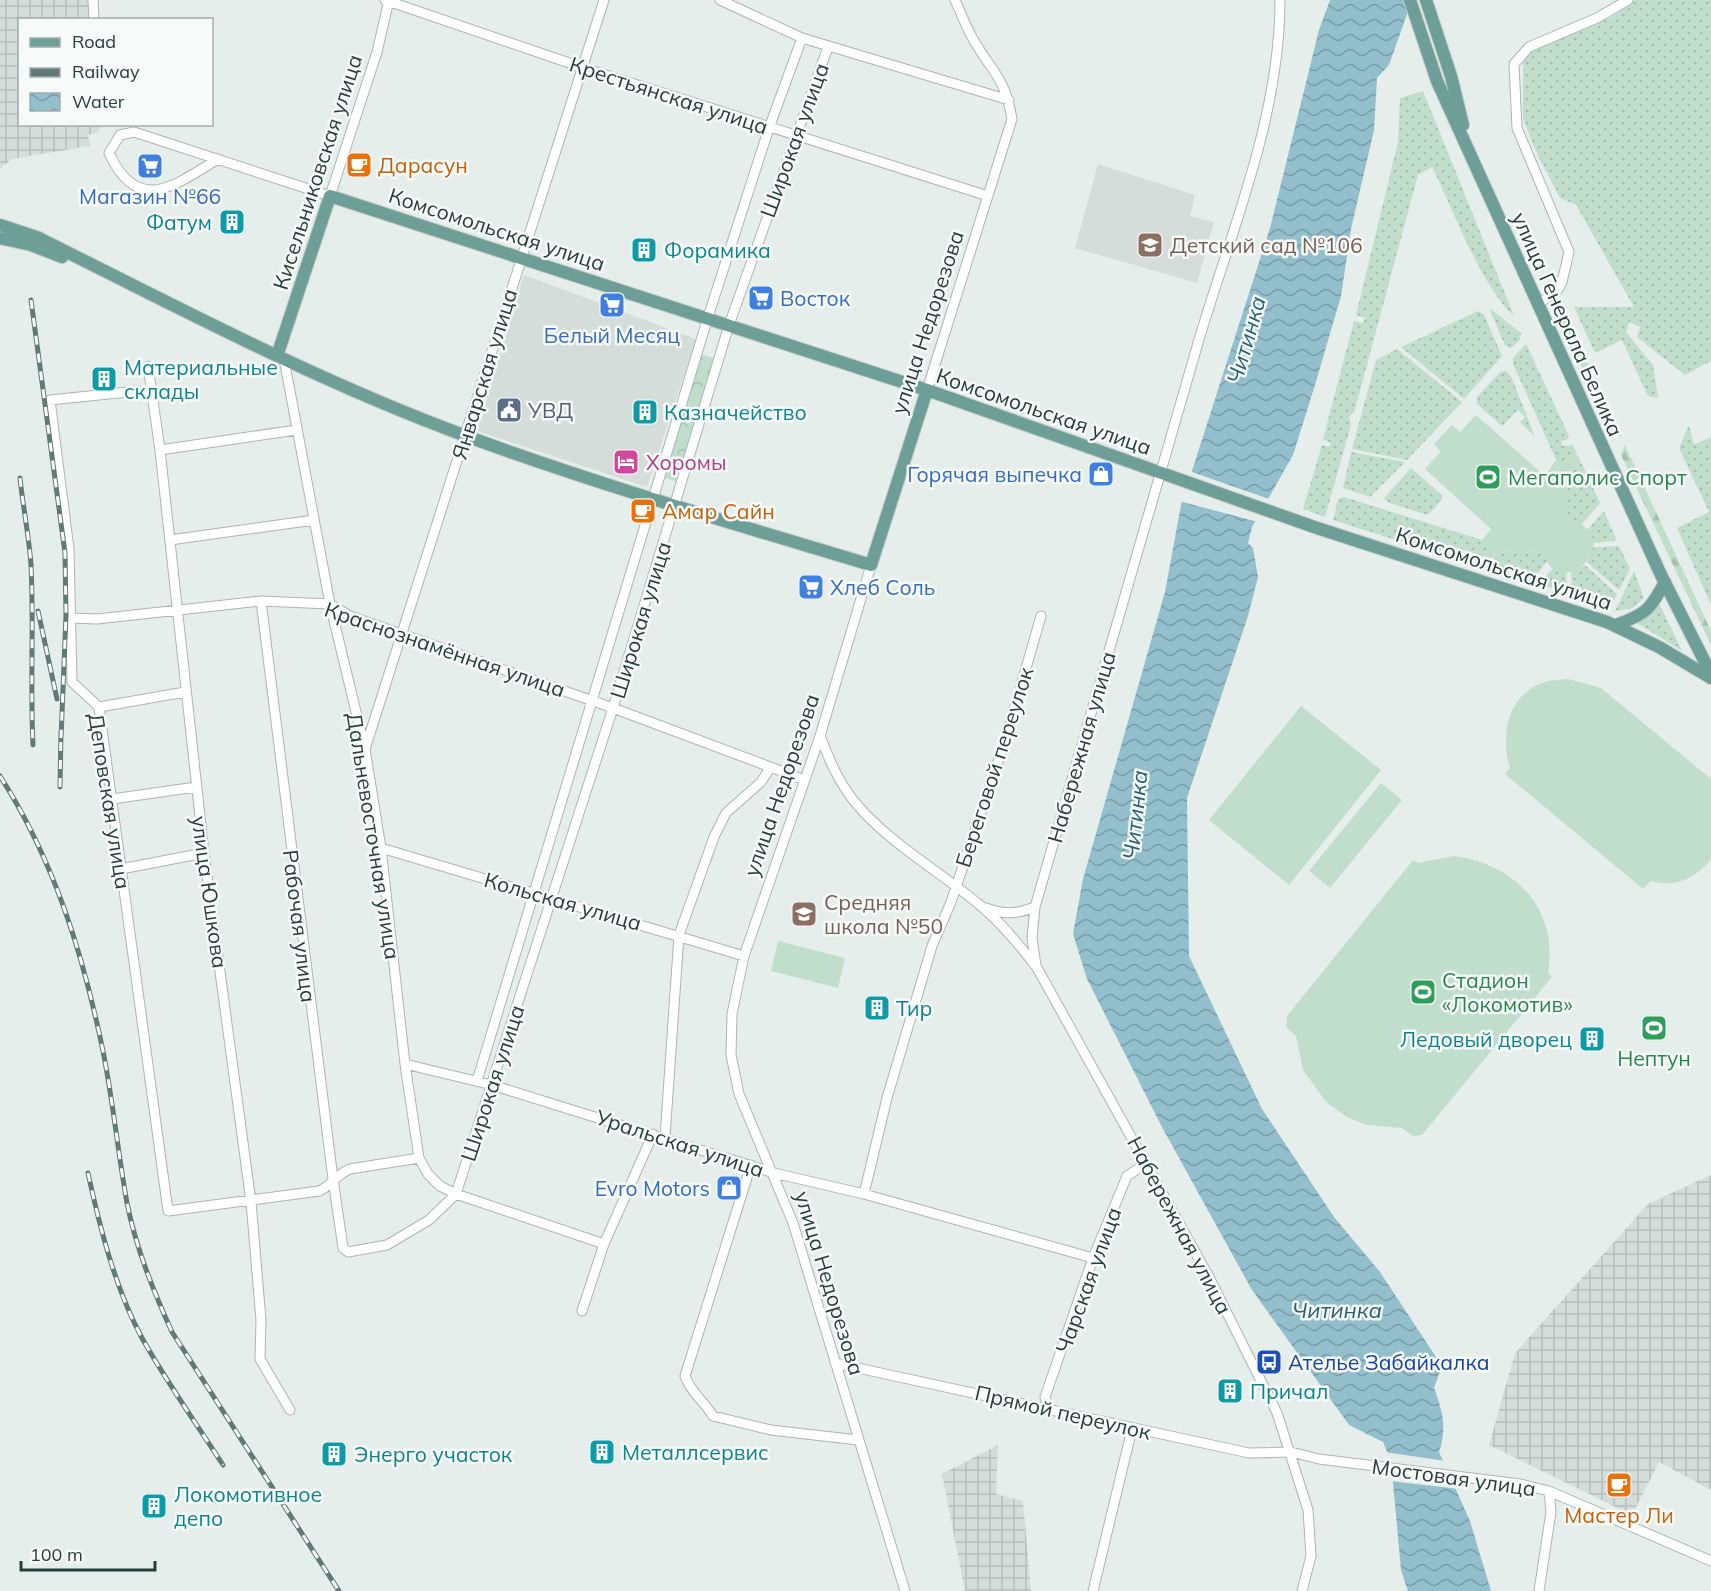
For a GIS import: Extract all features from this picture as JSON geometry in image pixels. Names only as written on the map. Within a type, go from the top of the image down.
[{"type":"main road","name":"улица Генерала Белика","points":[[1410,0],[1437,81],[1665,582],[1711,676]]},
{"type":"main road","name":"улица Генерала Белика","points":[[1426,0],[1451,76],[1470,153]]},
{"type":"main road","name":"Комсомольская улица","points":[[330,196],[927,390],[1269,509],[1317,528],[1616,625],[1711,676]]},
{"type":"main road","name":"Кисельниковская улица","points":[[280,358],[330,196]]},
{"type":"main road","points":[[0,225],[39,238],[280,358],[464,436],[654,500],[871,565]]},
{"type":"main road","points":[[0,238],[31,245],[142,289]]},
{"type":"main road","name":"улица Недорезова","points":[[871,565],[927,390]]},
{"type":"main road","points":[[1616,625],[1642,616],[1652,608],[1665,582]]},
{"type":"street","points":[[93,0],[94,18]]},
{"type":"street","name":"Крестьянская улица","points":[[388,0],[584,68],[988,196]]},
{"type":"street","name":"Кисельниковская улица","points":[[330,196],[377,52],[388,0]]},
{"type":"street","name":"Январская улица","points":[[365,749],[604,0]]},
{"type":"street","points":[[720,0],[802,38],[1009,100]]},
{"type":"street","name":"улица Недорезова","points":[[927,390],[1012,119],[1009,100],[998,72],[973,39],[955,0]]},
{"type":"street","name":"Набережная улица","points":[[1280,0],[1278,48],[1262,137],[1160,472],[1035,907],[1032,938],[1036,966],[1147,1163],[1245,1346],[1277,1413],[1308,1510],[1311,1556],[1302,1591]]},
{"type":"street","points":[[1538,304],[1557,291],[1562,282],[1569,252],[1517,128],[1514,64],[1529,47],[1597,18],[1628,0]]},
{"type":"street","name":"Широкая улица","points":[[477,1082],[536,893],[708,317],[769,128],[802,38]]},
{"type":"street","name":"Широкая улица","points":[[456,1194],[613,708],[729,325],[828,46]]},
{"type":"street","name":"Комсомольская улица","points":[[218,159],[169,189],[152,192],[136,188],[118,173],[109,153],[120,135],[134,132],[218,159],[330,196]]},
{"type":"street","name":"Дальневосточная улица","points":[[280,358],[330,604],[365,749],[381,848],[405,1064],[419,1158],[428,1174],[440,1186],[456,1194],[604,1244]]},
{"type":"street","name":"улица Юшкова","points":[[148,366],[160,450],[204,853],[251,1202],[261,1320],[260,1359],[290,1410]]},
{"type":"street","name":"Деповская улица","points":[[153,399],[138,391],[50,400],[69,549],[72,682],[99,707],[168,1211],[251,1202]]},
{"type":"street","points":[[160,450],[296,430]]},
{"type":"street","points":[[170,540],[314,520]]},
{"type":"street","name":"улица Недорезова","points":[[871,565],[820,736],[744,956],[732,1014],[731,1055],[740,1094],[793,1223],[905,1591]]},
{"type":"street","name":"Краснознамённая улица","points":[[70,618],[97,619],[261,601],[330,604],[350,616],[613,708],[805,780]]},
{"type":"street","name":"Рабочая улица","points":[[261,601],[344,1251],[387,1245],[429,1220],[456,1194]]},
{"type":"street","name":"Береговой переулок","points":[[864,1194],[887,1098],[932,946],[943,923],[1008,730],[1041,616]]},
{"type":"street","points":[[99,707],[185,692]]},
{"type":"street","points":[[820,736],[830,762],[854,802],[896,840],[981,906],[1012,936],[1036,966]]},
{"type":"street","points":[[664,1137],[679,935],[714,837],[726,813],[761,782],[770,768]]},
{"type":"street","points":[[112,799],[196,787]]},
{"type":"street","name":"Кольская улица","points":[[381,848],[744,956]]},
{"type":"street","points":[[121,869],[204,853]]},
{"type":"street","points":[[981,906],[1002,914],[1021,913],[1035,907]]},
{"type":"street","name":"Уральская улица","points":[[405,1064],[492,1085],[774,1173],[864,1194],[1093,1258]]},
{"type":"street","points":[[582,1311],[604,1244],[653,1134]]},
{"type":"street","points":[[251,1202],[319,1191],[325,1189],[333,1179],[360,1166],[419,1158]]},
{"type":"street","name":"Чарская улица","points":[[1048,1407],[1045,1397],[1093,1258],[1127,1176],[1147,1163]]},
{"type":"street","points":[[752,1165],[685,1376],[690,1391],[704,1402],[713,1416],[771,1430],[858,1440]]},
{"type":"street","name":"Прямой переулок","points":[[835,1363],[1048,1407],[1132,1429],[1255,1454],[1291,1452]]},
{"type":"street","points":[[1093,1591],[1132,1429]]},
{"type":"street","name":"Мостовая улица","points":[[1291,1452],[1334,1461],[1520,1484],[1549,1491],[1711,1561]]},
{"type":"street","points":[[1539,1591],[1551,1512],[1549,1491]]},
{"type":"shaded area","points":[[0,0],[90,0],[92,18],[18,18],[18,126],[101,126],[98,132],[88,135],[90,146],[12,159],[0,169]]},
{"type":"shaded area","points":[[1098,164],[1195,195],[1190,216],[1214,222],[1197,283],[1075,248]]},
{"type":"shaded area","points":[[524,275],[696,339],[647,487],[477,431]]},
{"type":"shaded area","points":[[1711,1175],[1711,1490],[1659,1462],[1632,1515],[1489,1445],[1515,1353],[1648,1204]]},
{"type":"shaded area","points":[[998,1445],[996,1494],[1023,1501],[1031,1591],[965,1591],[942,1474]]},
{"type":"green space","points":[[1636,0],[1711,0],[1711,361],[1685,375],[1637,337],[1640,327],[1629,322],[1626,332],[1653,365],[1658,398],[1648,396],[1622,340],[1595,353],[1574,307],[1634,307],[1576,205],[1560,198],[1538,156],[1523,119],[1523,62],[1530,50],[1610,18]]},
{"type":"green space","points":[[1423,91],[1514,316],[1502,304],[1480,268],[1432,167],[1418,175],[1354,413],[1349,416],[1351,425],[1325,517],[1303,509],[1322,445],[1329,447],[1331,443],[1323,439],[1354,321],[1363,323],[1365,318],[1356,315],[1398,142],[1400,98]]},
{"type":"green space","points":[[1489,308],[1521,333],[1520,340],[1511,348],[1505,345]]},
{"type":"green space","points":[[1562,309],[1622,438],[1610,431],[1561,321]]},
{"type":"green space","points":[[1478,311],[1484,315],[1502,356],[1464,399],[1401,347]]},
{"type":"green space","points":[[1526,344],[1569,436],[1568,439],[1561,441],[1563,446],[1573,445],[1577,455],[1562,473],[1513,364],[1513,358]]},
{"type":"green space","points":[[1397,349],[1462,402],[1407,460],[1352,449],[1376,360]]},
{"type":"green space","points":[[700,354],[716,359],[678,482],[662,477]]},
{"type":"green space","points":[[1506,371],[1511,376],[1535,437],[1520,422],[1525,417],[1518,410],[1502,426],[1477,404],[1477,397],[1500,372]]},
{"type":"green space","points":[[1476,415],[1545,476],[1556,460],[1562,472],[1578,455],[1580,460],[1565,476],[1568,520],[1586,528],[1593,539],[1592,552],[1585,563],[1574,571],[1562,573],[1550,567],[1543,550],[1497,552],[1491,559],[1487,558],[1493,550],[1482,540],[1491,529],[1425,469],[1441,451],[1434,444],[1452,425],[1460,432]]},
{"type":"green space","points":[[1689,425],[1694,445],[1711,437],[1711,605],[1677,528],[1709,512],[1679,448]]},
{"type":"green space","points":[[1625,445],[1711,631],[1711,645],[1621,455]]},
{"type":"green space","points":[[1351,452],[1405,462],[1370,497],[1343,488]]},
{"type":"green space","points":[[1580,460],[1600,503],[1581,525],[1568,520],[1565,476]]},
{"type":"green space","points":[[1411,468],[1442,495],[1442,500],[1428,515],[1389,503],[1384,498]]},
{"type":"green space","points":[[1344,497],[1482,540],[1494,550],[1487,558],[1454,547],[1452,551],[1424,549],[1333,520],[1338,499]]},
{"type":"green space","points":[[1604,511],[1617,541],[1593,543],[1587,530]]},
{"type":"green space","points":[[1619,546],[1630,569],[1619,590],[1587,562],[1593,547]]},
{"type":"green space","points":[[1543,550],[1547,562],[1531,581],[1490,563],[1497,552]]},
{"type":"green space","points":[[1585,565],[1617,594],[1611,606],[1572,594],[1571,572]]},
{"type":"green space","points":[[1553,568],[1566,572],[1568,593],[1539,584]]},
{"type":"green space","points":[[1634,571],[1644,598],[1633,608],[1615,611]]},
{"type":"green space","points":[[1659,603],[1682,651],[1634,621]]},
{"type":"green space","points":[[1568,679],[1601,688],[1711,779],[1711,859],[1691,877],[1668,883],[1651,881],[1643,889],[1505,774],[1510,768],[1506,742],[1507,729],[1515,706],[1532,688],[1545,682]]},
{"type":"green space","points":[[1301,706],[1381,770],[1289,885],[1209,820]]},
{"type":"green space","points":[[1381,783],[1402,800],[1330,888],[1309,871]]},
{"type":"green space","name":"Стадион «Локомотив»","points":[[1454,856],[1496,869],[1528,894],[1539,910],[1547,929],[1550,950],[1548,973],[1552,977],[1422,1135],[1413,1136],[1402,1128],[1367,1125],[1347,1117],[1327,1103],[1303,1070],[1296,1036],[1286,1027],[1287,1016],[1413,860],[1418,863]]},
{"type":"green space","points":[[778,941],[845,958],[838,988],[771,971]]},
{"type":"water","name":"Читинка","points":[[1330,0],[1412,0],[1389,65],[1377,78],[1374,130],[1351,229],[1341,296],[1293,455],[1252,527],[1248,543],[1253,548],[1258,577],[1248,616],[1187,798],[1189,956],[1262,1109],[1334,1217],[1380,1272],[1442,1366],[1434,1388],[1443,1420],[1443,1435],[1439,1452],[1470,1521],[1491,1591],[1408,1591],[1401,1570],[1391,1461],[1383,1442],[1349,1425],[1252,1290],[1163,1129],[1087,979],[1073,934],[1083,879],[1165,592],[1181,505],[1270,228],[1319,30]]},
{"type":"pier","points":[[1189,471],[1272,500],[1258,522],[1179,501]]},
{"type":"pier","points":[[1384,1452],[1446,1461],[1459,1489],[1390,1481]]},
{"type":"railway","points":[[31,300],[65,553],[66,615],[61,738]]},
{"type":"railway","points":[[20,478],[31,565],[33,745]]},
{"type":"railway","points":[[38,611],[57,699]]},
{"type":"railway","points":[[60,787],[61,732]]},
{"type":"railway","points":[[0,776],[19,808],[51,874],[76,944],[103,1051],[127,1203],[140,1253],[158,1300],[172,1332],[339,1591]]},
{"type":"railway","points":[[88,1173],[109,1257],[132,1319],[161,1370],[223,1465]]},
{"type":"place","name":"Дарасун","points":[[359,165]]},
{"type":"place","name":"Магазин №66","points":[[150,166]]},
{"type":"place","name":"Фатум","points":[[232,222]]},
{"type":"place","name":"Детский сад №106","points":[[1150,245]]},
{"type":"place","name":"Форамика","points":[[644,250]]},
{"type":"place","name":"Восток","points":[[761,298]]},
{"type":"place","name":"Белый Месяц","points":[[612,305]]},
{"type":"place","name":"Материальные склады","points":[[104,379]]},
{"type":"place","name":"УВД","points":[[509,410]]},
{"type":"place","name":"Казначейство","points":[[645,412]]},
{"type":"place","name":"Хоромы","points":[[626,462]]},
{"type":"place","name":"Горячая выпечка","points":[[1101,474]]},
{"type":"place","name":"Мегаполис Спорт","points":[[1488,477]]},
{"type":"place","name":"Амар Сайн","points":[[643,511]]},
{"type":"place","name":"Хлеб Соль","points":[[811,587]]},
{"type":"place","name":"Средняя школа №50","points":[[804,914]]},
{"type":"place","name":"Стадион «Локомотив»","points":[[1423,992]]},
{"type":"place","name":"Тир","points":[[877,1008]]},
{"type":"place","name":"Нептун","points":[[1654,1028]]},
{"type":"place","name":"Ледовый дворец","points":[[1592,1039]]},
{"type":"place","name":"Evro Motors","points":[[729,1188]]},
{"type":"place","name":"Ателье Забайкалка","points":[[1269,1362]]},
{"type":"place","name":"Причал","points":[[1230,1391]]},
{"type":"place","name":"Металлсервис","points":[[602,1452]]},
{"type":"place","name":"Энерго участок","points":[[334,1454]]},
{"type":"place","name":"Мастер Ли","points":[[1619,1485]]},
{"type":"place","name":"Локомотивное депо","points":[[154,1506]]}]
